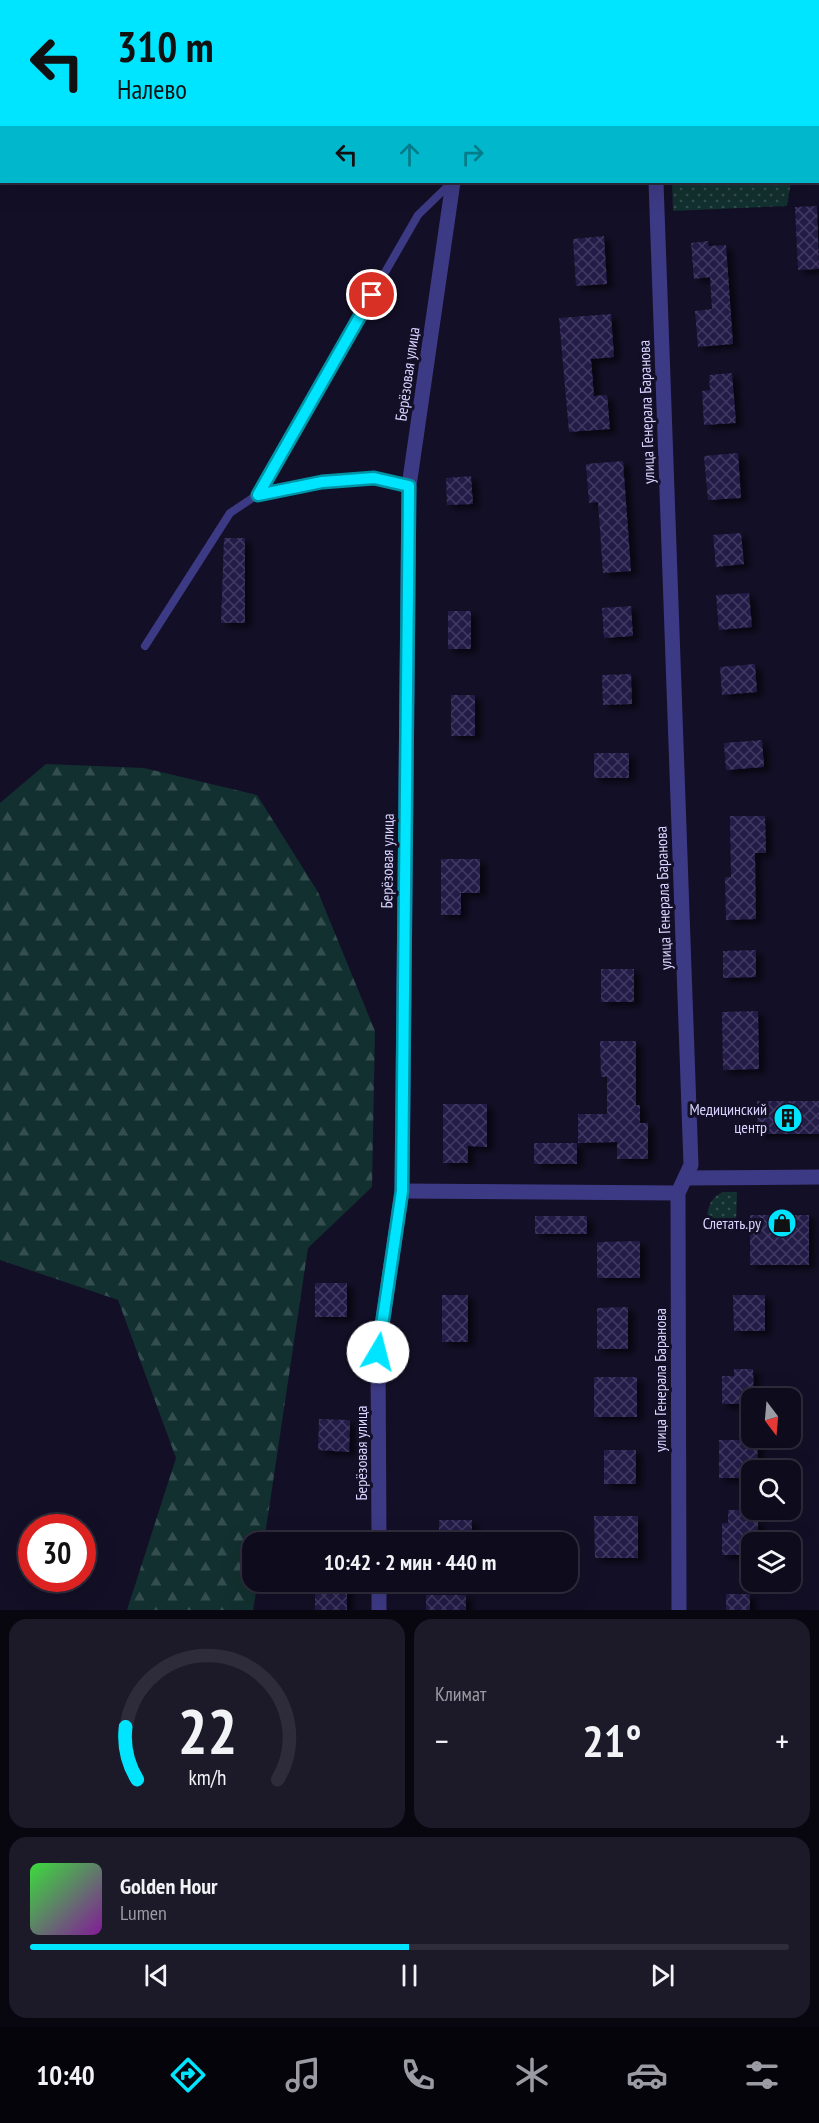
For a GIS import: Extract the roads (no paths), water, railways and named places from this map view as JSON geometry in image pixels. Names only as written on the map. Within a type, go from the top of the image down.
[{"type":"street","name":"Берёзовая улица","points":[[379,1532],[378,1352],[402,1191],[409,486],[453,183]]},
{"type":"street","name":"улица Генерала Баранова","points":[[656,183],[691,1165],[678,1192],[679,1610]]},
{"type":"street","points":[[685,1178],[819,1178]]},
{"type":"street","points":[[402,1191],[678,1192]]},
{"type":"street","points":[[379,1592],[379,1610]]},
{"type":"lane","points":[[258,495],[418,215],[452,183]]},
{"type":"lane","points":[[144,646],[230,513],[258,495],[322,482],[374,478],[409,486]]},
{"type":"place","name":"Медицинский центр","points":[[788,1118]]},
{"type":"place","name":"Слетать.ру","points":[[782,1223]]}]
